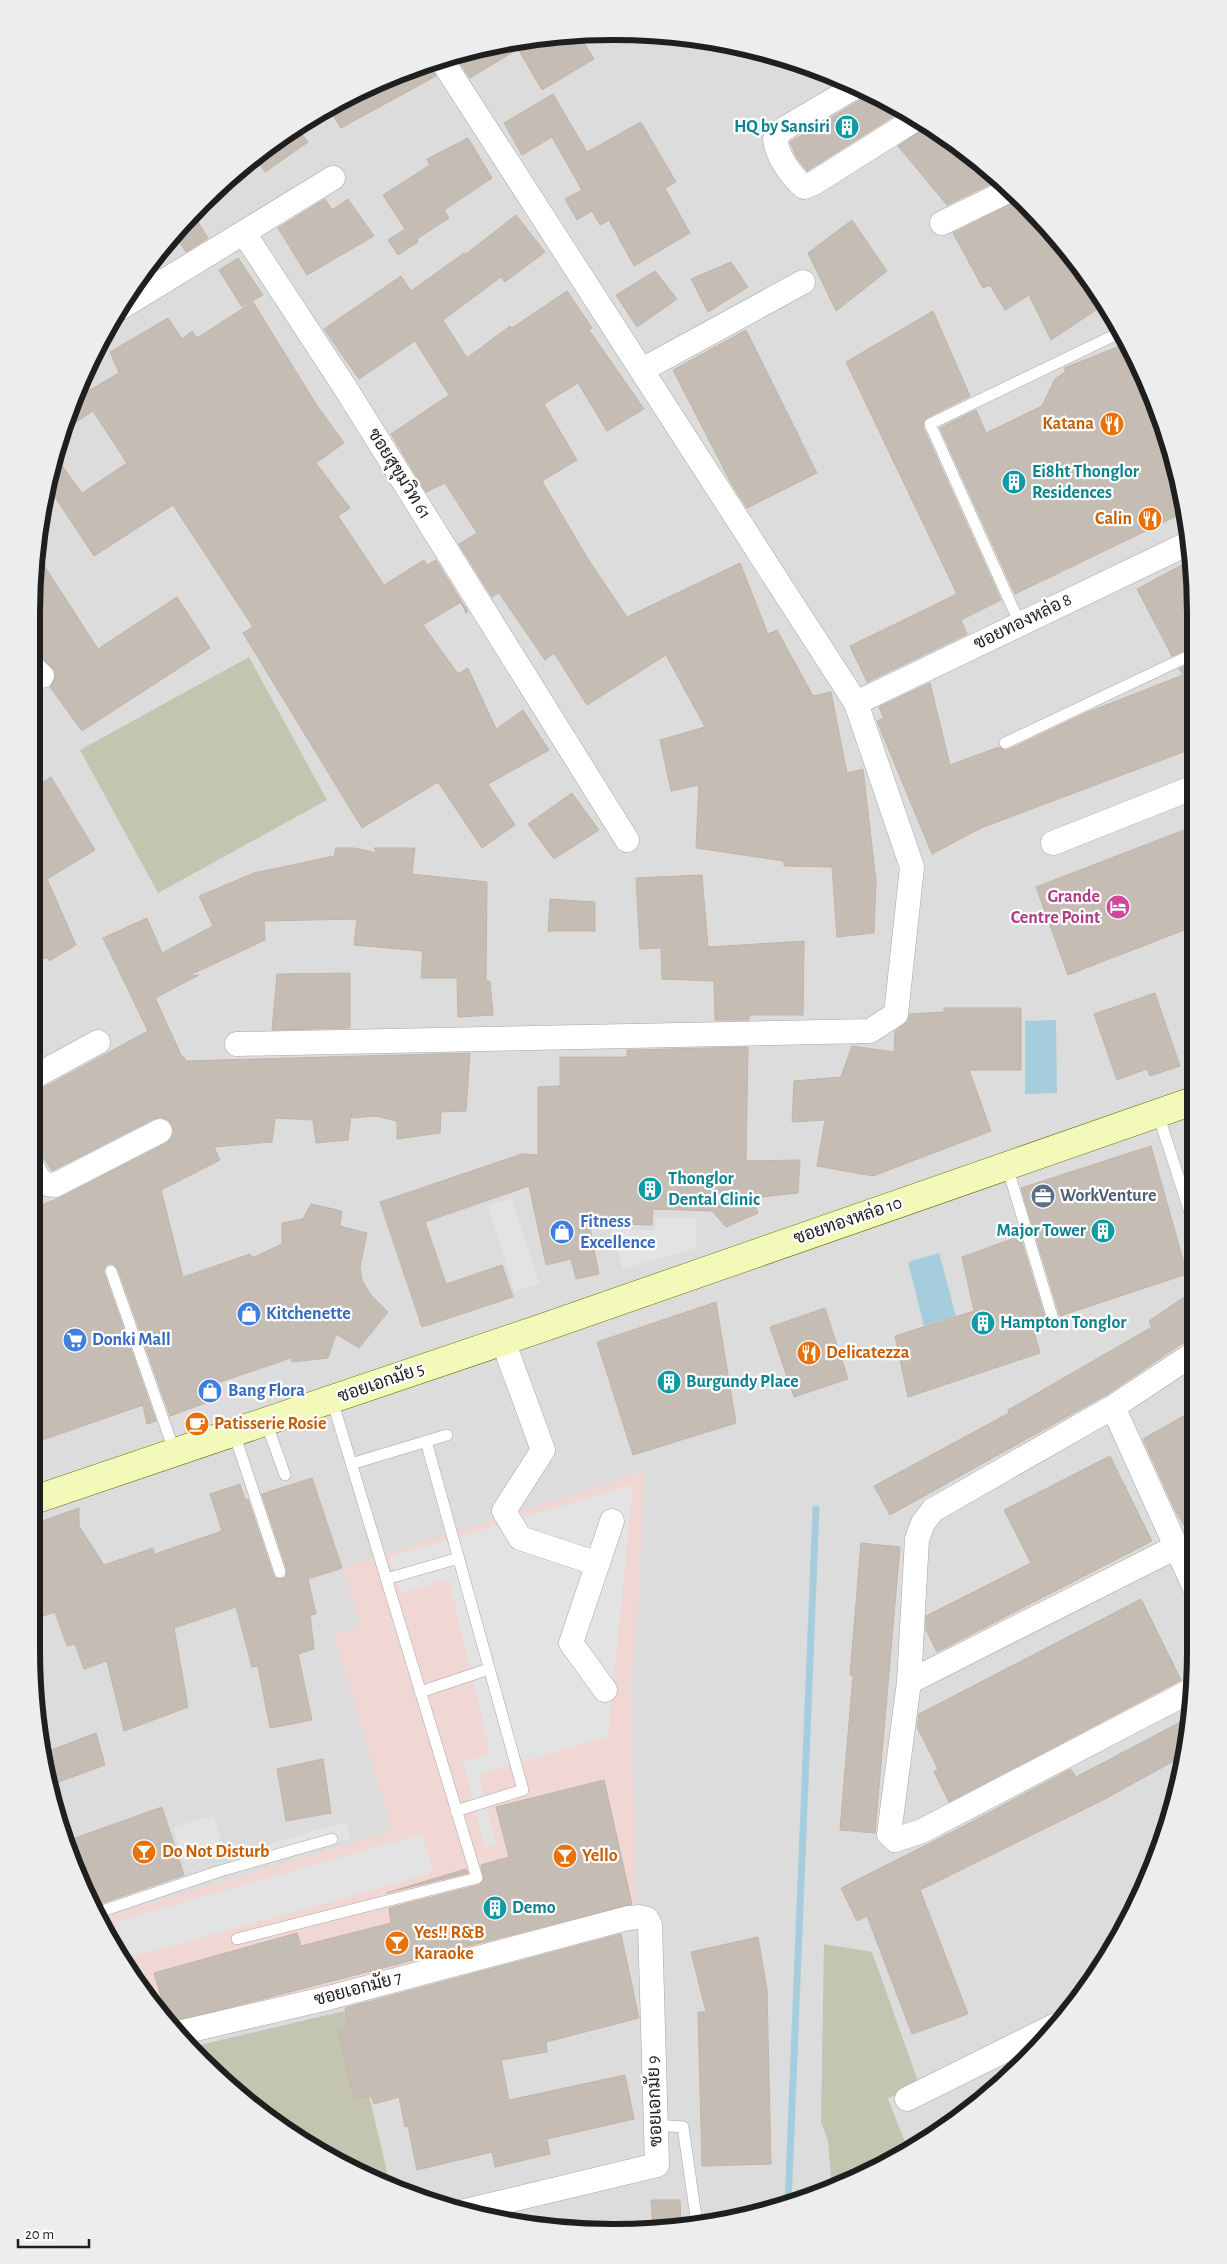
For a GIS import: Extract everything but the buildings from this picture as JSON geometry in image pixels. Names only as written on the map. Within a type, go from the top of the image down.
[{"type":"street","points":[[237,1044],[870,1031],[896,1014],[912,867],[856,703],[445,65]]},
{"type":"street","points":[[848,91],[782,130],[775,139],[776,148],[796,180],[804,187],[814,183],[909,123]]},
{"type":"street","points":[[134,299],[333,178]]},
{"type":"street","points":[[942,223],[1004,193]]},
{"type":"street","name":"ซอยสุขุมวิท 61","points":[[244,233],[346,389],[627,840]]},
{"type":"street","points":[[642,370],[803,282]]},
{"type":"street","name":"ซอยทองหล่อ 8","points":[[856,703],[1183,546]]},
{"type":"street","points":[[1053,843],[1187,790]]},
{"type":"street","points":[[40,1074],[98,1042]]},
{"type":"street","name":"ซอยทองหล่อ 10","points":[[503,1341],[1187,1103]]},
{"type":"street","points":[[40,1182],[46,1185],[55,1185],[160,1131]]},
{"type":"street","points":[[503,1341],[544,1450],[504,1511],[520,1538],[598,1564]]},
{"type":"street","name":"ซอยเอกมัย 5","points":[[40,1498],[503,1341]]},
{"type":"street","points":[[1185,1693],[922,1830],[895,1840],[889,1834],[909,1682],[917,1538],[922,1523],[933,1510],[1114,1407],[1187,1358]]},
{"type":"street","points":[[1114,1407],[1187,1571]]},
{"type":"street","points":[[605,1690],[571,1643],[612,1520]]},
{"type":"street","points":[[909,1682],[1176,1547]]},
{"type":"street","name":"ซอยเอกมัย 7","points":[[184,2032],[328,1998],[628,1918],[640,1917],[647,1919],[650,1925]]},
{"type":"street","name":"ซอยเอกมัย 9","points":[[480,2208],[657,2165],[650,1925]]},
{"type":"street","points":[[907,2099],[1042,2032]]},
{"type":"lane","points":[[1020,624],[930,424],[1114,335]]},
{"type":"lane","points":[[1005,743],[1187,657]]},
{"type":"lane","points":[[1158,1114],[1187,1203]]},
{"type":"lane","points":[[1007,1166],[1055,1326]]},
{"type":"lane","points":[[111,1271],[175,1453]]},
{"type":"lane","points":[[237,1939],[476,1878],[332,1400]]},
{"type":"lane","points":[[266,1422],[285,1475]]},
{"type":"lane","points":[[234,1433],[280,1572]]},
{"type":"lane","points":[[351,1464],[447,1435]]},
{"type":"lane","points":[[426,1441],[523,1790],[456,1811]]},
{"type":"lane","points":[[386,1579],[458,1558]]},
{"type":"lane","points":[[420,1692],[489,1669]]},
{"type":"lane","points":[[103,1911],[220,1871],[332,1838]]},
{"type":"lane","points":[[656,2125],[683,2127],[696,2218]]},
{"type":"shaded area","points":[[576,41],[651,41],[725,51],[762,60],[798,70],[867,99],[932,137],[992,182],[1045,235],[1068,264],[1110,327],[1128,360],[1143,394],[1157,429],[1167,465],[1182,539],[1186,576],[1187,614],[1186,1688],[1176,1762],[1167,1799],[1157,1835],[1128,1904],[1090,1969],[1068,2000],[1045,2029],[1019,2056],[992,2082],[963,2105],[900,2147],[867,2165],[798,2194],[725,2213],[688,2219],[651,2223],[576,2223],[502,2213],[429,2194],[360,2165],[327,2147],[295,2127],[235,2082],[182,2029],[137,1969],[117,1937],[99,1904],[84,1870],[70,1835],[51,1762],[41,1688],[41,576],[51,502],[60,465],[70,429],[99,360],[137,295],[159,264],[182,235],[235,182],[295,137],[327,117],[360,99],[429,70],[502,51],[539,45]]},
{"type":"shaded area","points":[[249,657],[327,800],[158,893],[80,750]]},
{"type":"shaded area","points":[[511,1198],[539,1283],[515,1292],[488,1206]]},
{"type":"shaded area","points":[[656,1218],[696,1218],[696,1248],[623,1269],[612,1229],[655,1230]]},
{"type":"shaded area","points":[[644,1472],[639,1600],[631,1688],[637,1921],[182,2028],[137,1969],[106,1916],[392,1831],[334,1634],[361,1625],[342,1568]]},
{"type":"shaded area","points":[[633,1485],[608,1737],[479,1774],[496,1845],[485,1848],[463,1762],[490,1753],[449,1579],[401,1593],[390,1557]]},
{"type":"shaded area","points":[[214,1816],[224,1849],[183,1860],[173,1827]]},
{"type":"shaded area","points":[[346,1822],[350,1838],[234,1870],[230,1855]]},
{"type":"shaded area","points":[[422,1834],[433,1873],[130,1958],[121,1943],[115,1922]]},
{"type":"shaded area","points":[[824,1944],[872,1952],[918,2081],[888,2099],[905,2144],[867,2165],[831,2181],[828,2141],[821,2122]]},
{"type":"shaded area","points":[[349,2010],[388,2177],[360,2165],[295,2127],[235,2082],[198,2045]]},
{"type":"water","points":[[1056,1020],[1057,1093],[1025,1094],[1025,1021]]},
{"type":"water","points":[[939,1253],[956,1316],[924,1326],[908,1262]]},
{"type":"waterway","points":[[788,2197],[816,1509]]},
{"type":"place","name":"HQ by Sansiri","points":[[847,127]]},
{"type":"place","name":"Katana","points":[[1112,424]]},
{"type":"place","name":"Ei8ht Thonglor Residences","points":[[1014,482]]},
{"type":"place","name":"Calin","points":[[1150,519]]},
{"type":"place","name":"Grande Centre Point","points":[[1118,907]]},
{"type":"place","name":"Thonglor Dental Clinic","points":[[650,1189]]},
{"type":"place","name":"WorkVenture","points":[[1043,1196]]},
{"type":"place","name":"Major Tower","points":[[1103,1231]]},
{"type":"place","name":"Fitness Excellence","points":[[562,1232]]},
{"type":"place","name":"Kitchenette","points":[[249,1314]]},
{"type":"place","name":"Hampton Tonglor","points":[[983,1323]]},
{"type":"place","name":"Donki Mall","points":[[75,1340]]},
{"type":"place","name":"Delicatezza","points":[[809,1353]]},
{"type":"place","name":"Burgundy Place","points":[[669,1382]]},
{"type":"place","name":"Bang Flora","points":[[210,1391]]},
{"type":"place","name":"Patisserie Rosie","points":[[197,1424]]},
{"type":"place","name":"Do Not Disturb","points":[[144,1852]]},
{"type":"place","name":"Yello","points":[[565,1856]]},
{"type":"place","name":"Demo","points":[[495,1908]]},
{"type":"place","name":"Yes!! R&B Karaoke","points":[[397,1943]]}]
